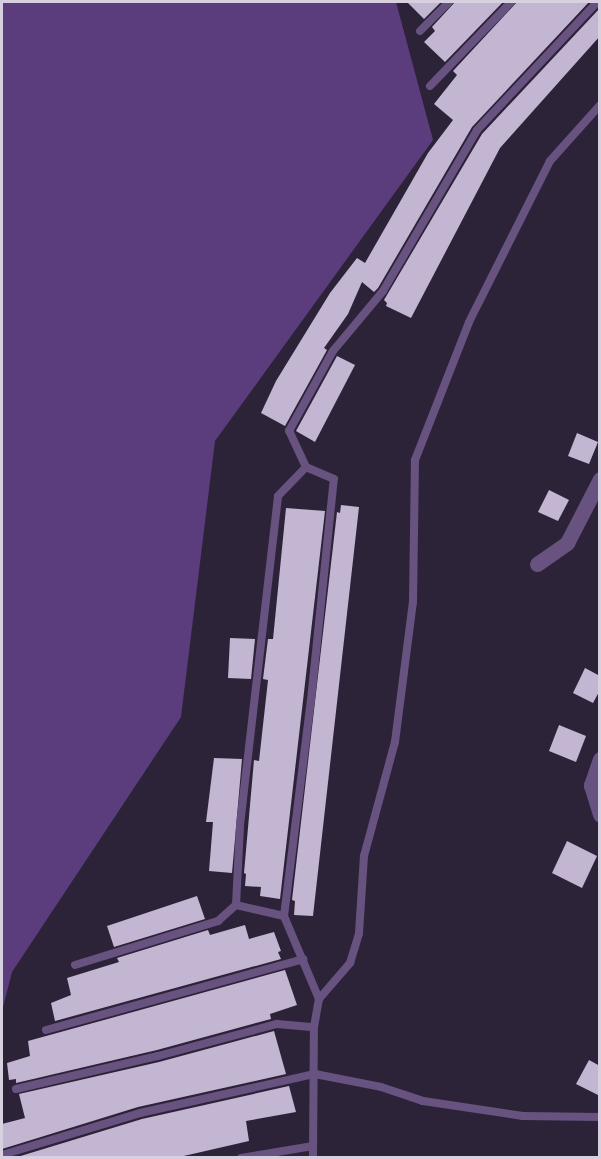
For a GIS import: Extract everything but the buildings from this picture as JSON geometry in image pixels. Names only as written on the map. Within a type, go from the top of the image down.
[{"type":"street","points":[[537,564],[567,543],[600,478]]},
{"type":"street","points":[[600,759],[591,785],[600,815]]},
{"type":"lane","points":[[420,31],[449,2]]},
{"type":"lane","points":[[430,86],[511,2]]},
{"type":"lane","points":[[319,999],[284,916],[311,700],[334,479],[306,467],[289,431],[333,351],[383,291],[477,130],[597,2]]},
{"type":"lane","points":[[313,1158],[314,1027],[319,999],[350,963],[359,933],[364,856],[395,742],[413,602],[415,460],[469,322],[550,161],[600,105]]},
{"type":"lane","points":[[75,965],[218,921],[236,905],[240,825],[278,496],[306,467]]},
{"type":"lane","points":[[236,905],[284,916]]},
{"type":"lane","points":[[46,1030],[303,959]]},
{"type":"lane","points":[[16,1089],[158,1056],[277,1024],[314,1027]]},
{"type":"lane","points":[[2,1155],[140,1113],[315,1074],[381,1087],[423,1101],[523,1116],[600,1117]]},
{"type":"lane","points":[[241,1158],[313,1146]]},
{"type":"shaded area","points":[[2,2],[396,2],[433,140],[215,441],[181,717],[12,972],[2,1011]]}]
